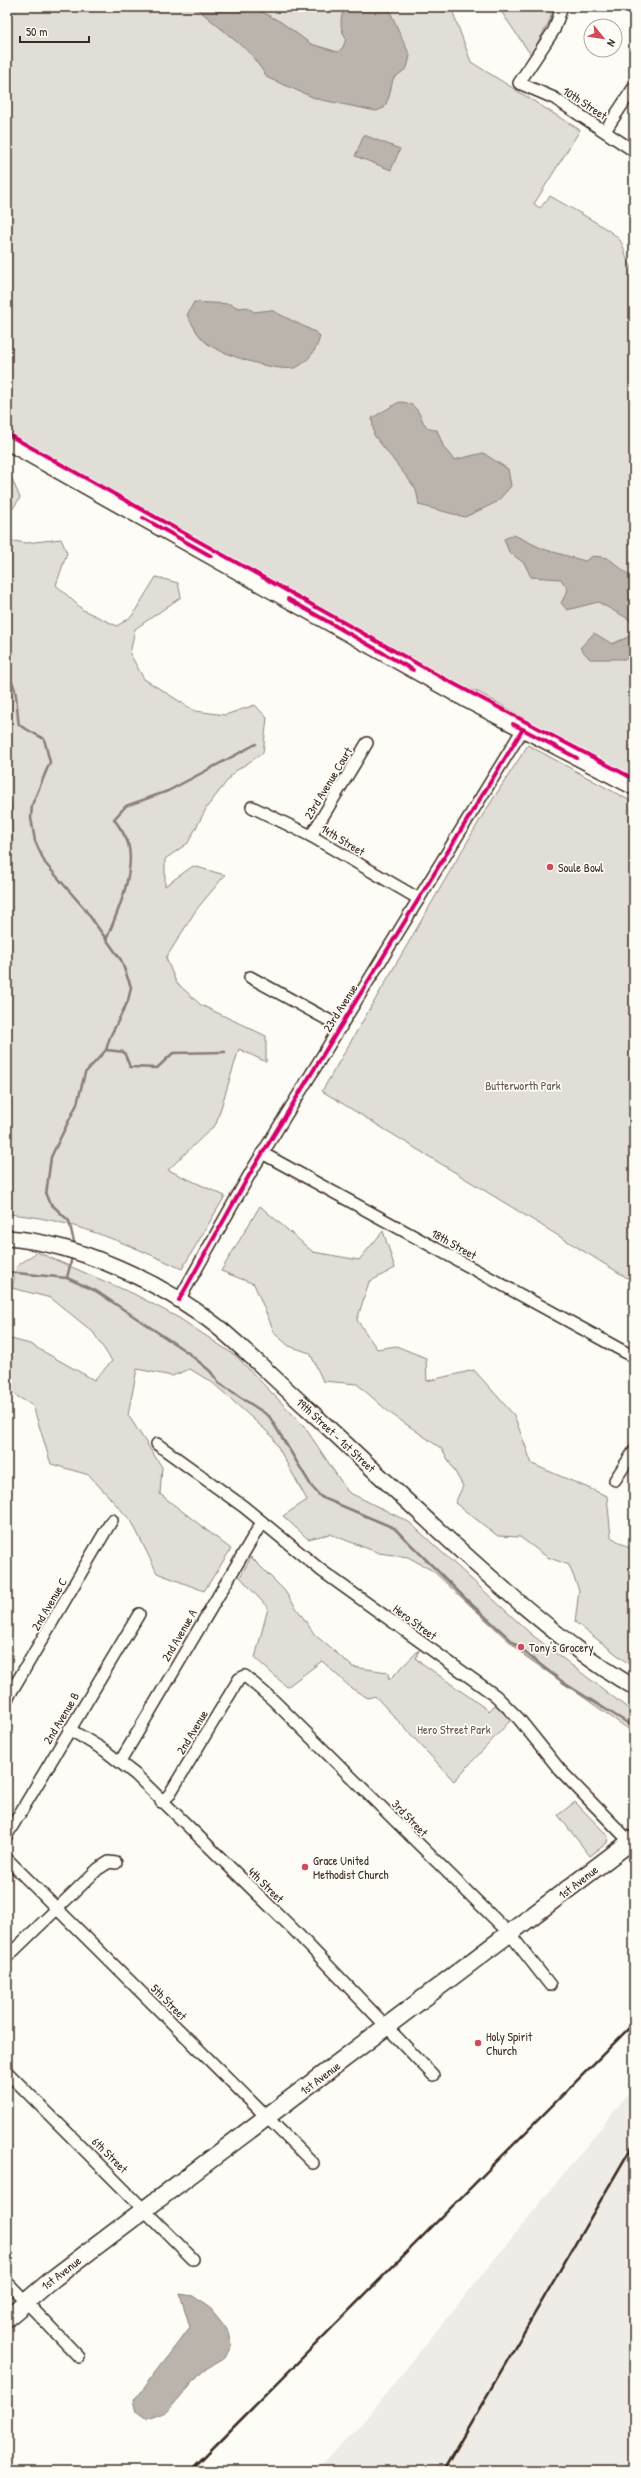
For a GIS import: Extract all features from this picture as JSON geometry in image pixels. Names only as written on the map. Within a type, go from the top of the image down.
[{"type":"main road","points":[[7,442],[522,729],[634,787]]},
{"type":"main road","name":"19th Street - 1st Street","points":[[7,1238],[31,1239],[98,1260],[179,1300],[217,1327],[484,1572],[612,1675],[634,1687]]},
{"type":"main road","points":[[612,1675],[634,1693]]},
{"type":"main road","name":"1st Avenue","points":[[7,2318],[54,2278],[633,1842]]},
{"type":"street","name":"10th Street","points":[[562,7],[554,30],[519,83],[554,98],[634,151]]},
{"type":"street","points":[[605,131],[634,87]]},
{"type":"street","name":"23rd Avenue","points":[[179,1300],[262,1153],[522,729]]},
{"type":"street","name":"23rd Avenue Court","points":[[311,836],[367,743]]},
{"type":"street","name":"14th Street","points":[[252,807],[311,836],[418,899]]},
{"type":"street","points":[[250,977],[340,1027]]},
{"type":"street","name":"18th Street","points":[[262,1153],[634,1357]]},
{"type":"street","name":"Hero Street","points":[[157,1444],[262,1522],[322,1571],[496,1696],[519,1718],[560,1770],[633,1842]]},
{"type":"street","points":[[615,1480],[631,1465],[634,1451]]},
{"type":"street","name":"2nd Avenue C","points":[[7,1700],[112,1520]]},
{"type":"street","name":"2nd Avenue A","points":[[120,1762],[262,1522]]},
{"type":"street","name":"2nd Avenue B","points":[[7,1835],[139,1614]]},
{"type":"street","name":"2nd Avenue","points":[[161,1802],[169,1795],[239,1679],[245,1676]]},
{"type":"street","name":"3rd Street","points":[[245,1676],[273,1700],[510,1934],[550,1985]]},
{"type":"street","name":"4th Street","points":[[70,1729],[120,1762],[292,1928],[433,2075]]},
{"type":"street","name":"5th Street","points":[[7,1860],[313,2163]]},
{"type":"street","points":[[7,1957],[98,1869],[109,1862],[116,1863]]},
{"type":"street","name":"6th Street","points":[[7,2072],[145,2209],[193,2259]]},
{"type":"street","points":[[7,2282],[79,2356]]},
{"type":"shaded area","points":[[195,7],[253,7],[281,22],[311,44],[338,52],[343,47],[346,39],[342,31],[341,23],[345,7],[388,7],[410,56],[407,68],[393,79],[389,97],[384,108],[376,111],[317,99],[268,78],[249,52]]},
{"type":"shaded area","points":[[364,135],[400,149],[391,170],[355,156]]},
{"type":"shaded area","points":[[194,302],[230,304],[239,308],[247,307],[254,312],[271,310],[315,332],[320,336],[319,341],[309,358],[297,367],[279,368],[240,358],[218,350],[207,343],[200,336],[187,315]]},
{"type":"shaded area","points":[[399,402],[408,403],[414,407],[418,411],[426,426],[430,429],[437,430],[444,448],[454,460],[483,453],[508,469],[511,486],[497,502],[465,517],[419,505],[416,489],[374,435],[372,418]]},
{"type":"shaded area","points":[[514,535],[543,549],[585,561],[593,556],[608,558],[634,579],[634,626],[627,618],[598,602],[567,610],[561,603],[568,590],[561,579],[531,577],[524,563],[509,552],[504,539]]},
{"type":"shaded area","points":[[634,627],[634,659],[590,659],[580,648],[594,633],[612,644],[628,637]]},
{"type":"shaded area","points":[[634,2087],[634,2471],[315,2471],[358,2428]]},
{"type":"shaded area","points":[[180,2294],[193,2296],[211,2309],[230,2335],[231,2346],[225,2358],[202,2371],[167,2412],[147,2419],[137,2412],[134,2400],[190,2327]]},
{"type":"green space","points":[[7,7],[451,7],[471,62],[580,130],[534,204],[540,208],[550,196],[614,234],[619,239],[628,262],[634,269],[634,777],[611,767],[478,692],[459,686],[7,432]]},
{"type":"green space","points":[[498,7],[552,7],[550,20],[531,55]]},
{"type":"green space","points":[[7,467],[20,498],[7,517]]},
{"type":"green space","points":[[61,539],[67,553],[56,585],[83,610],[117,626],[132,616],[156,577],[178,583],[181,597],[135,629],[130,654],[144,679],[195,711],[225,715],[255,705],[267,718],[263,753],[234,772],[207,807],[188,843],[165,859],[165,886],[193,866],[225,875],[196,910],[166,958],[176,982],[201,1005],[266,1036],[266,1062],[239,1049],[216,1124],[168,1170],[225,1196],[182,1269],[118,1241],[75,1226],[30,1216],[7,1214],[7,848],[13,845],[11,804],[7,801],[7,540],[26,543]]},
{"type":"green space","name":"Butterworth Park","points":[[528,745],[634,803],[634,1282],[322,1091],[484,813]]},
{"type":"green space","points":[[260,1206],[313,1252],[359,1260],[383,1231],[395,1268],[369,1282],[357,1320],[377,1349],[396,1346],[426,1358],[427,1381],[474,1370],[514,1415],[532,1464],[607,1496],[611,1537],[634,1551],[634,1668],[575,1622],[579,1590],[569,1565],[547,1557],[520,1537],[498,1536],[455,1503],[463,1486],[442,1449],[390,1413],[357,1384],[323,1381],[310,1353],[289,1346],[275,1334],[254,1284],[221,1271]]},
{"type":"green space","points":[[37,1252],[134,1294],[179,1318],[236,1356],[304,1426],[348,1492],[409,1522],[531,1634],[634,1713],[634,1733],[525,1656],[433,1571],[408,1557],[379,1553],[330,1534],[308,1539],[283,1516],[307,1500],[272,1436],[213,1383],[190,1369],[172,1376],[137,1369],[128,1415],[162,1467],[160,1494],[231,1549],[204,1591],[157,1573],[132,1522],[89,1475],[51,1464],[33,1406],[7,1390],[7,1338],[30,1344],[94,1380],[112,1361],[93,1332],[51,1298],[12,1288],[17,1266]]},
{"type":"green space","name":"Hero Street Park","points":[[251,1557],[284,1590],[315,1635],[353,1667],[388,1672],[389,1680],[419,1650],[416,1659],[489,1711],[496,1704],[510,1721],[454,1781],[375,1696],[368,1698],[351,1688],[322,1661],[287,1687],[255,1658],[268,1608],[240,1577]]},
{"type":"green space","points":[[575,1802],[608,1836],[607,1843],[590,1856],[558,1815]]},
{"type":"waterway","points":[[7,676],[14,685],[19,725],[44,739],[50,762],[32,805],[31,818],[35,841],[45,863],[84,908],[121,960],[131,987],[128,1001],[110,1037],[106,1050],[85,1073],[77,1104],[51,1157],[46,1195],[49,1202],[69,1221],[75,1246]]},
{"type":"waterway","points":[[106,940],[124,892],[130,854],[128,843],[124,834],[114,819],[126,806],[168,791],[256,744]]},
{"type":"waterway","points":[[106,1050],[124,1052],[130,1067],[157,1068],[173,1053],[225,1052]]},
{"type":"waterway","points":[[67,1278],[72,1257]]},
{"type":"waterway","points":[[7,1272],[67,1278],[96,1291],[187,1352],[210,1371],[219,1383],[269,1416],[312,1487],[321,1497],[394,1528],[469,1602],[523,1651],[564,1683],[634,1727]]},
{"type":"railway","points":[[190,2471],[634,2023]]},
{"type":"railway","points":[[443,2471],[634,2143]]},
{"type":"cycle path","points":[[7,434],[441,677],[634,779]]},
{"type":"cycle path","points":[[143,518],[211,556]]},
{"type":"cycle path","points":[[288,599],[413,670]]},
{"type":"cycle path","points":[[513,724],[577,758]]},
{"type":"cycle path","points":[[179,1300],[251,1172],[523,729]]},
{"type":"place","name":"Soule Bowl","points":[[550,867]]},
{"type":"place","name":"Tony's Grocery","points":[[521,1647]]},
{"type":"place","name":"Grace United Methodist Church","points":[[305,1867]]},
{"type":"place","name":"Holy Spirit Church","points":[[478,2043]]}]
